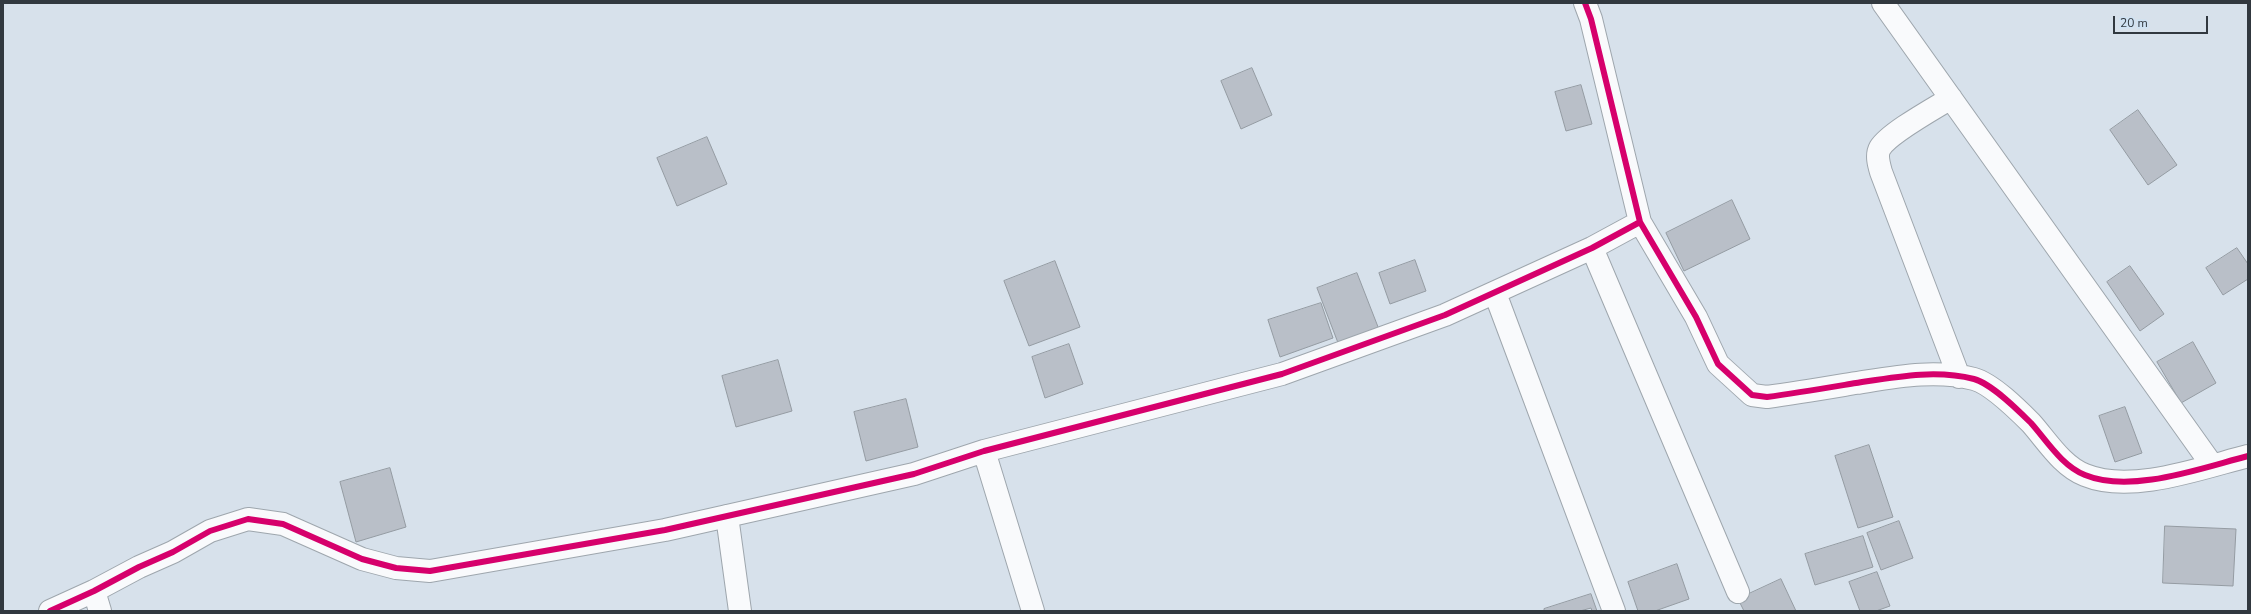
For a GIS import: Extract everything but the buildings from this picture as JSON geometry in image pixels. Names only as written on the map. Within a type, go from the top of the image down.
[{"type":"street","points":[[1585,3],[1591,19],[1640,222],[1696,317],[1718,364],[1752,395],[1767,397],[1913,374],[1959,377],[1975,380],[2014,407],[2061,459],[2085,475],[2120,482],[2170,476],[2248,456]]},
{"type":"street","points":[[1883,3],[2212,465]]},
{"type":"street","points":[[1951,98],[1892,136],[1880,148],[1878,159],[1881,172],[1959,377]]},
{"type":"street","points":[[50,611],[97,601],[139,567],[173,552],[210,531],[248,519],[283,524],[362,559],[396,568],[430,571],[665,530],[914,474],[984,451],[1282,374],[1445,315],[1592,248],[1640,222]]},
{"type":"street","points":[[1592,248],[1738,592]]},
{"type":"street","points":[[1495,293],[1614,611]]},
{"type":"street","points":[[984,451],[1033,611]]},
{"type":"street","points":[[727,516],[740,611]]},
{"type":"cycle path","points":[[1585,3],[1591,19],[1640,222],[1696,317],[1718,364],[1752,395],[1767,397],[1885,378],[1915,375],[1930,374],[1959,376],[1974,379],[1989,386],[2031,423],[2055,452],[2069,466],[2085,475],[2103,480],[2123,482],[2144,481],[2188,472],[2248,456]]},
{"type":"cycle path","points":[[50,611],[173,552],[210,531],[248,519],[283,524],[362,559],[396,568],[430,571],[665,530],[914,474],[984,451],[1282,374],[1445,315],[1592,248],[1640,222]]}]
